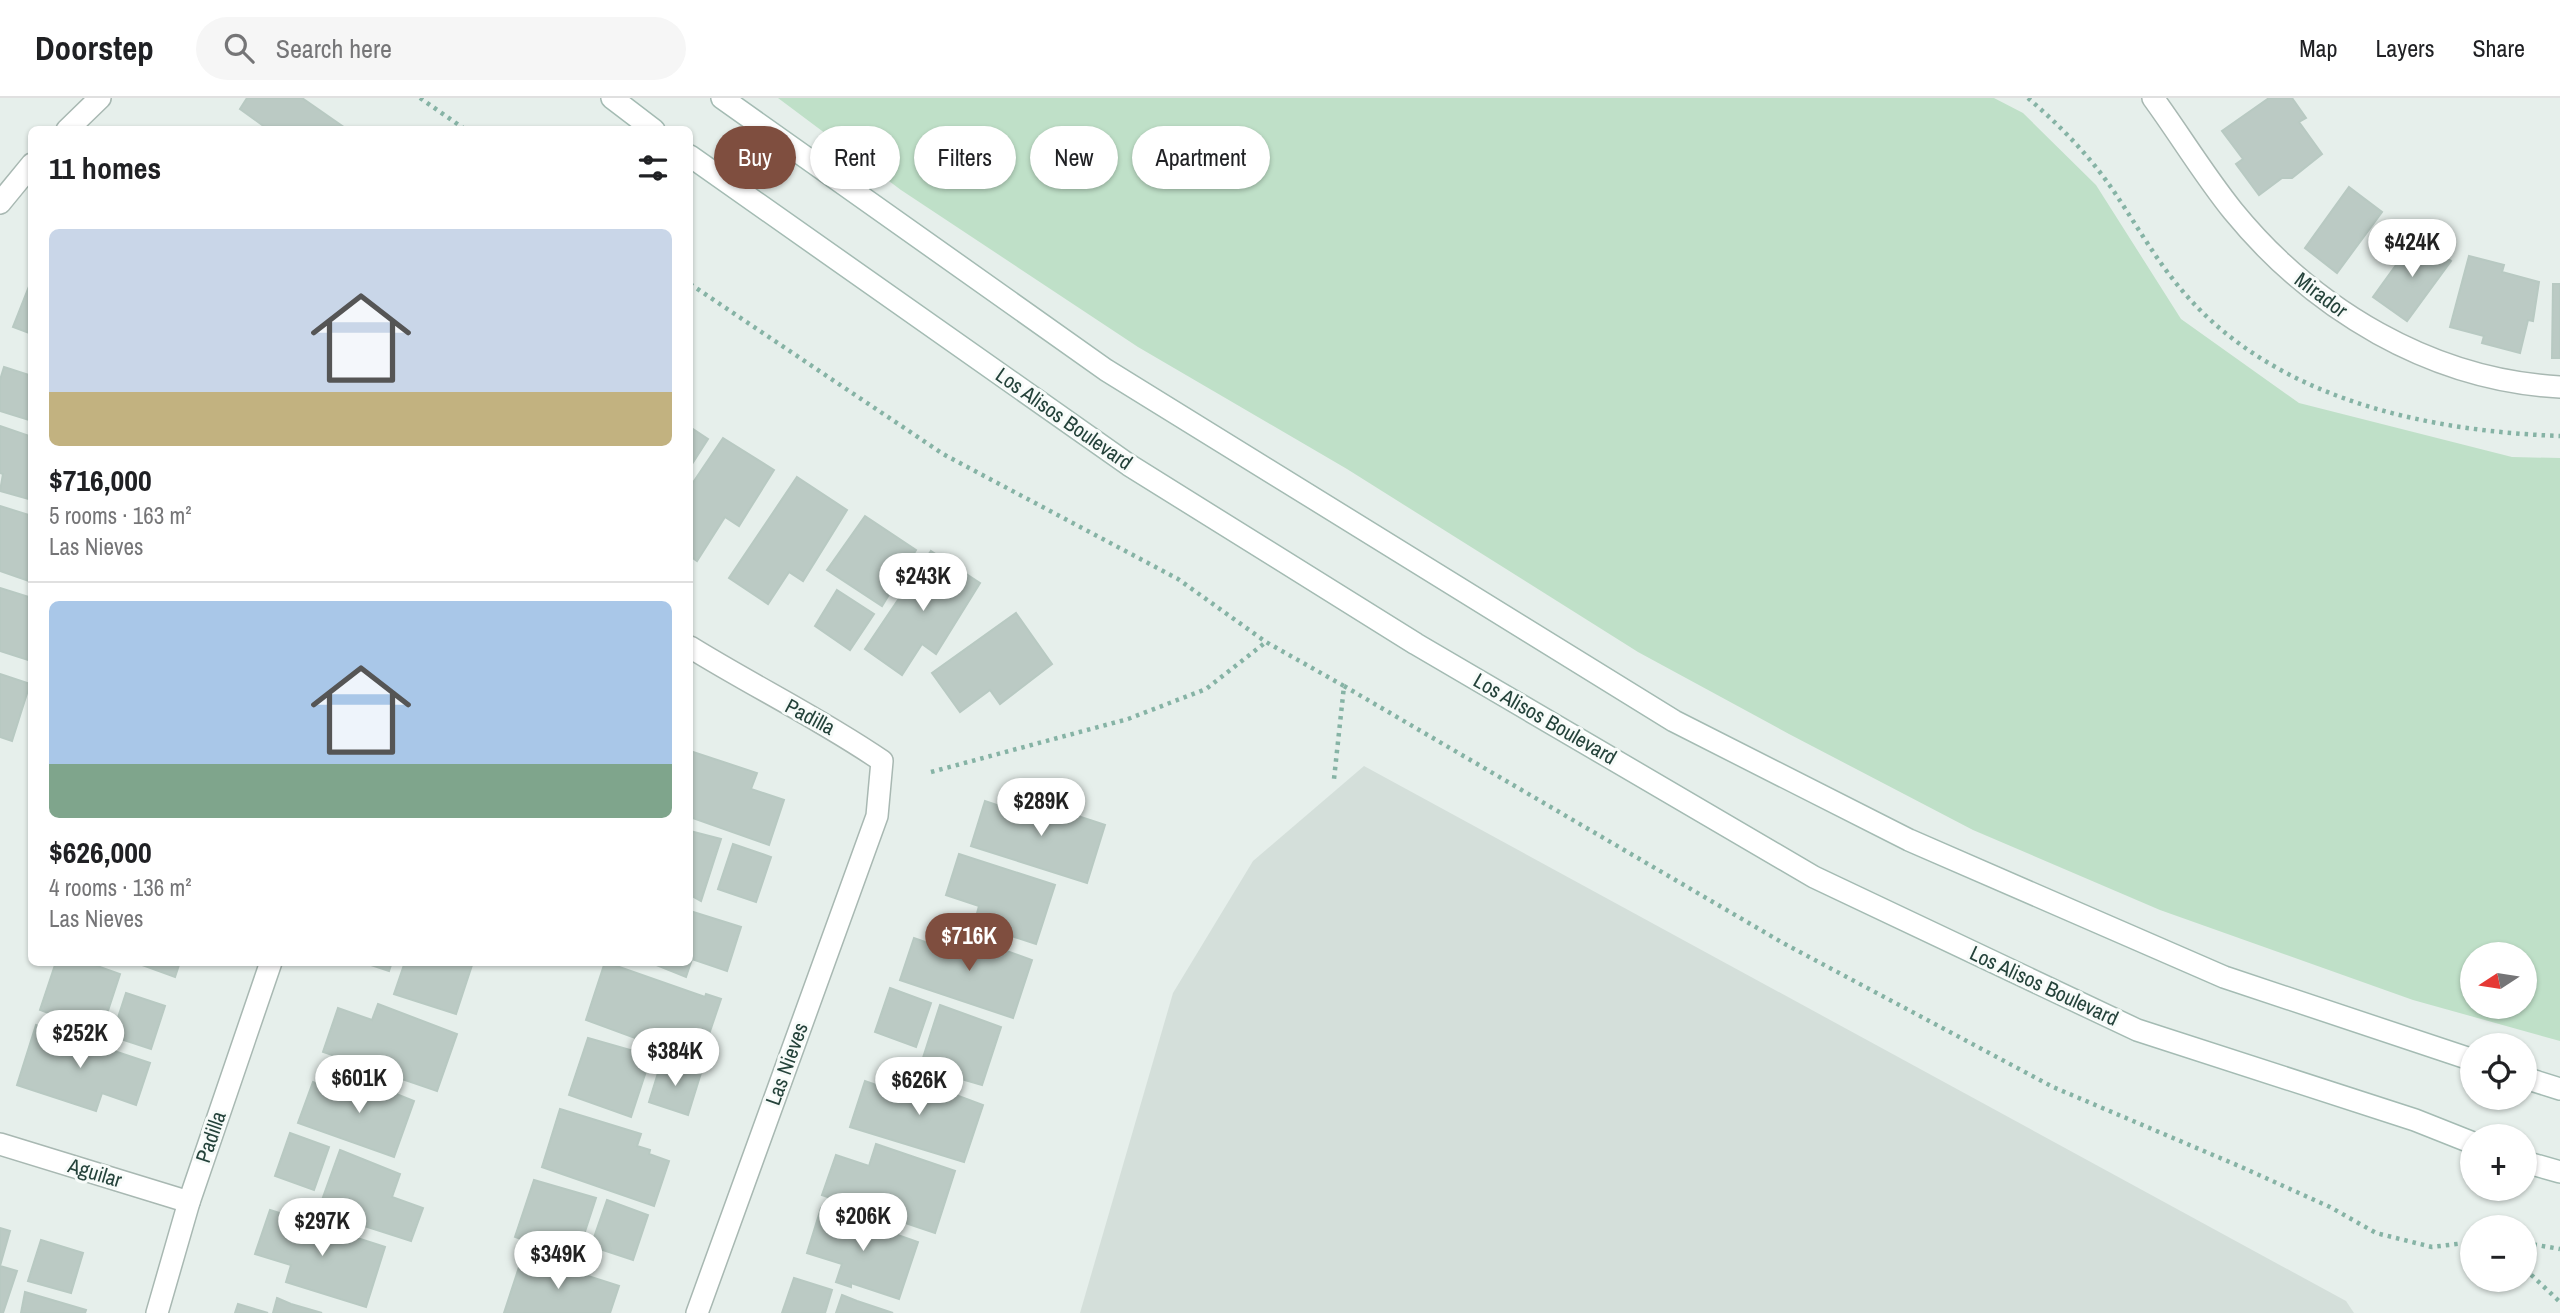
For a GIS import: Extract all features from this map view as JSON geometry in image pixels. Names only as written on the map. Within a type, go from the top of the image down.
[{"type":"main road","points":[[71,126],[100,98]]},
{"type":"main road","points":[[612,98],[649,126]]},
{"type":"main road","points":[[722,98],[1106,370],[1674,721],[1909,840],[2224,977],[2460,1056]]},
{"type":"main road","name":"Mirador","points":[[2153,98],[2233,211],[2293,275],[2365,327],[2441,364],[2524,385],[2560,387]]},
{"type":"main road","name":"Los Alisos Boulevard","points":[[693,158],[1129,465],[1416,644],[1814,877],[2137,1030],[2415,1120],[2460,1138]]},
{"type":"main road","points":[[0,203],[28,169]]},
{"type":"main road","name":"Padilla","points":[[693,649],[759,690],[844,735],[882,761],[877,816]]},
{"type":"main road","name":"Las Nieves","points":[[697,1313],[877,816]]},
{"type":"main road","name":"Padilla","points":[[157,1313],[189,1202],[270,966]]},
{"type":"main road","points":[[2537,1082],[2560,1089]]},
{"type":"main road","name":"Aguilar","points":[[0,1144],[189,1202]]},
{"type":"main road","points":[[2537,1165],[2560,1172]]},
{"type":"path","points":[[420,98],[460,126]]},
{"type":"path","points":[[2028,98],[2061,127],[2106,181],[2179,288],[2230,339],[2306,384],[2426,423],[2560,436]]},
{"type":"path","points":[[693,286],[943,454],[1178,579],[1266,642],[1783,943],[2053,1087],[2239,1166],[2329,1207],[2376,1233],[2432,1247],[2460,1243]]},
{"type":"path","points":[[931,772],[1128,719],[1206,689],[1266,642]]},
{"type":"path","points":[[1334,779],[1344,686]]},
{"type":"path","points":[[2537,1245],[2560,1250]]},
{"type":"path","points":[[2537,1280],[2560,1302]]},
{"type":"shaded area","points":[[1364,766],[2346,1301],[2354,1313],[1080,1313],[1173,993],[1253,861]]},
{"type":"green space","points":[[778,98],[1994,98],[2023,113],[2096,185],[2181,319],[2299,403],[2512,457],[2560,458],[2560,1041],[2481,1019],[2538,1018],[2538,942],[2460,942],[2460,1013],[2413,1000],[2160,910],[1973,830],[1638,652],[1347,469],[1138,347],[900,189],[900,126],[815,126]]},
{"type":"building","points":[[247,98],[302,98],[342,126],[263,126],[240,109]]},
{"type":"building","points":[[2269,98],[2292,98],[2306,118],[2299,122],[2322,154],[2292,178],[2282,178],[2259,195],[2236,164],[2243,159],[2222,131]]},
{"type":"building","points":[[2349,187],[2382,212],[2337,273],[2305,248]]},
{"type":"building","points":[[2417,236],[2451,261],[2407,321],[2373,297]]},
{"type":"building","points":[[2469,256],[2504,265],[2502,272],[2539,282],[2533,321],[2528,320],[2520,353],[2482,343],[2484,336],[2450,327]]},
{"type":"building","points":[[2553,284],[2560,284],[2560,358],[2552,358]]},
{"type":"building","points":[[28,289],[28,333],[13,327]]},
{"type":"building","points":[[4,367],[28,375],[28,420],[0,411],[0,380]]},
{"type":"building","points":[[0,426],[28,436],[28,499],[0,491],[3,474],[0,473]]},
{"type":"building","points":[[693,429],[708,439],[693,462]]},
{"type":"building","points":[[723,438],[774,470],[739,526],[725,517],[697,561],[693,558],[693,483]]},
{"type":"building","points":[[797,477],[847,510],[803,581],[789,572],[768,604],[729,578]]},
{"type":"building","points":[[0,506],[28,515],[28,581],[0,571]]},
{"type":"building","points":[[865,516],[916,550],[882,606],[827,570]]},
{"type":"building","points":[[931,551],[980,583],[936,654],[922,644],[902,675],[865,649]]},
{"type":"building","points":[[0,588],[28,597],[28,660],[0,651]]},
{"type":"building","points":[[837,590],[874,614],[850,650],[815,626]]},
{"type":"building","points":[[1016,613],[1052,664],[1000,704],[990,690],[960,712],[932,673]]},
{"type":"building","points":[[0,674],[28,683],[28,690],[12,741],[0,737]]},
{"type":"building","points":[[693,752],[757,773],[751,789],[784,800],[769,845],[693,818]]},
{"type":"building","points":[[1026,799],[1105,825],[1087,883],[971,846],[985,801],[1021,813]]},
{"type":"building","points":[[693,832],[721,839],[701,901],[693,897]]},
{"type":"building","points":[[733,844],[771,857],[756,902],[718,889]]},
{"type":"building","points":[[959,854],[1055,885],[1036,944],[974,924],[979,906],[946,895]]},
{"type":"building","points":[[693,912],[741,927],[727,971],[693,959]]},
{"type":"building","points":[[954,932],[1032,960],[1013,1018],[900,980],[914,938],[948,950]]},
{"type":"building","points":[[55,966],[97,966],[120,974],[101,1032],[40,1010]]},
{"type":"building","points":[[145,966],[179,966],[175,977]]},
{"type":"building","points":[[374,966],[391,966],[389,971]]},
{"type":"building","points":[[404,966],[472,966],[456,1014],[394,994]]},
{"type":"building","points":[[604,966],[616,966],[705,997],[706,994],[721,999],[706,1043],[671,1032],[665,1049],[586,1020]]},
{"type":"building","points":[[659,966],[690,966],[686,977]]},
{"type":"building","points":[[890,988],[931,1003],[916,1047],[875,1032]]},
{"type":"building","points":[[126,993],[165,1006],[151,1049],[112,1036]]},
{"type":"building","points":[[378,1004],[457,1034],[437,1091],[323,1052],[338,1008],[372,1020]]},
{"type":"building","points":[[940,1005],[1001,1027],[982,1085],[920,1067]]},
{"type":"building","points":[[36,1025],[150,1063],[136,1105],[102,1093],[96,1111],[17,1085]]},
{"type":"building","points":[[588,1038],[651,1056],[631,1117],[569,1095]]},
{"type":"building","points":[[662,1060],[701,1073],[688,1115],[649,1102]]},
{"type":"building","points":[[905,1076],[983,1105],[964,1162],[850,1127],[865,1081],[899,1093]]},
{"type":"building","points":[[354,1077],[414,1101],[394,1157],[298,1123],[313,1082],[348,1095]]},
{"type":"building","points":[[560,1109],[641,1134],[637,1146],[650,1150],[649,1154],[669,1161],[654,1206],[542,1167]]},
{"type":"building","points":[[290,1133],[329,1147],[314,1190],[275,1176]]},
{"type":"building","points":[[876,1144],[955,1171],[935,1233],[822,1195],[836,1155],[869,1166]]},
{"type":"building","points":[[340,1150],[400,1174],[392,1197],[423,1208],[411,1241],[318,1211]]},
{"type":"building","points":[[534,1180],[596,1198],[576,1259],[515,1237]]},
{"type":"building","points":[[607,1200],[648,1215],[633,1260],[591,1246]]},
{"type":"building","points":[[821,1208],[918,1242],[899,1299],[851,1283],[851,1287],[836,1282],[842,1264],[807,1253]]},
{"type":"building","points":[[270,1210],[385,1247],[366,1307],[286,1282],[291,1265],[255,1254]]},
{"type":"building","points":[[0,1228],[10,1231],[0,1266]]},
{"type":"building","points":[[41,1240],[83,1253],[71,1293],[28,1281]]},
{"type":"building","points":[[523,1255],[619,1286],[610,1313],[504,1313]]},
{"type":"building","points":[[0,1266],[17,1271],[3,1313],[0,1313]]},
{"type":"building","points":[[794,1278],[832,1290],[825,1313],[782,1313]]},
{"type":"building","points":[[25,1292],[86,1310],[85,1313],[21,1313]]},
{"type":"building","points":[[842,1295],[857,1301],[893,1313],[836,1313]]},
{"type":"building","points":[[277,1298],[291,1304],[322,1313],[273,1313]]},
{"type":"building","points":[[238,1304],[268,1313],[235,1313]]}]
